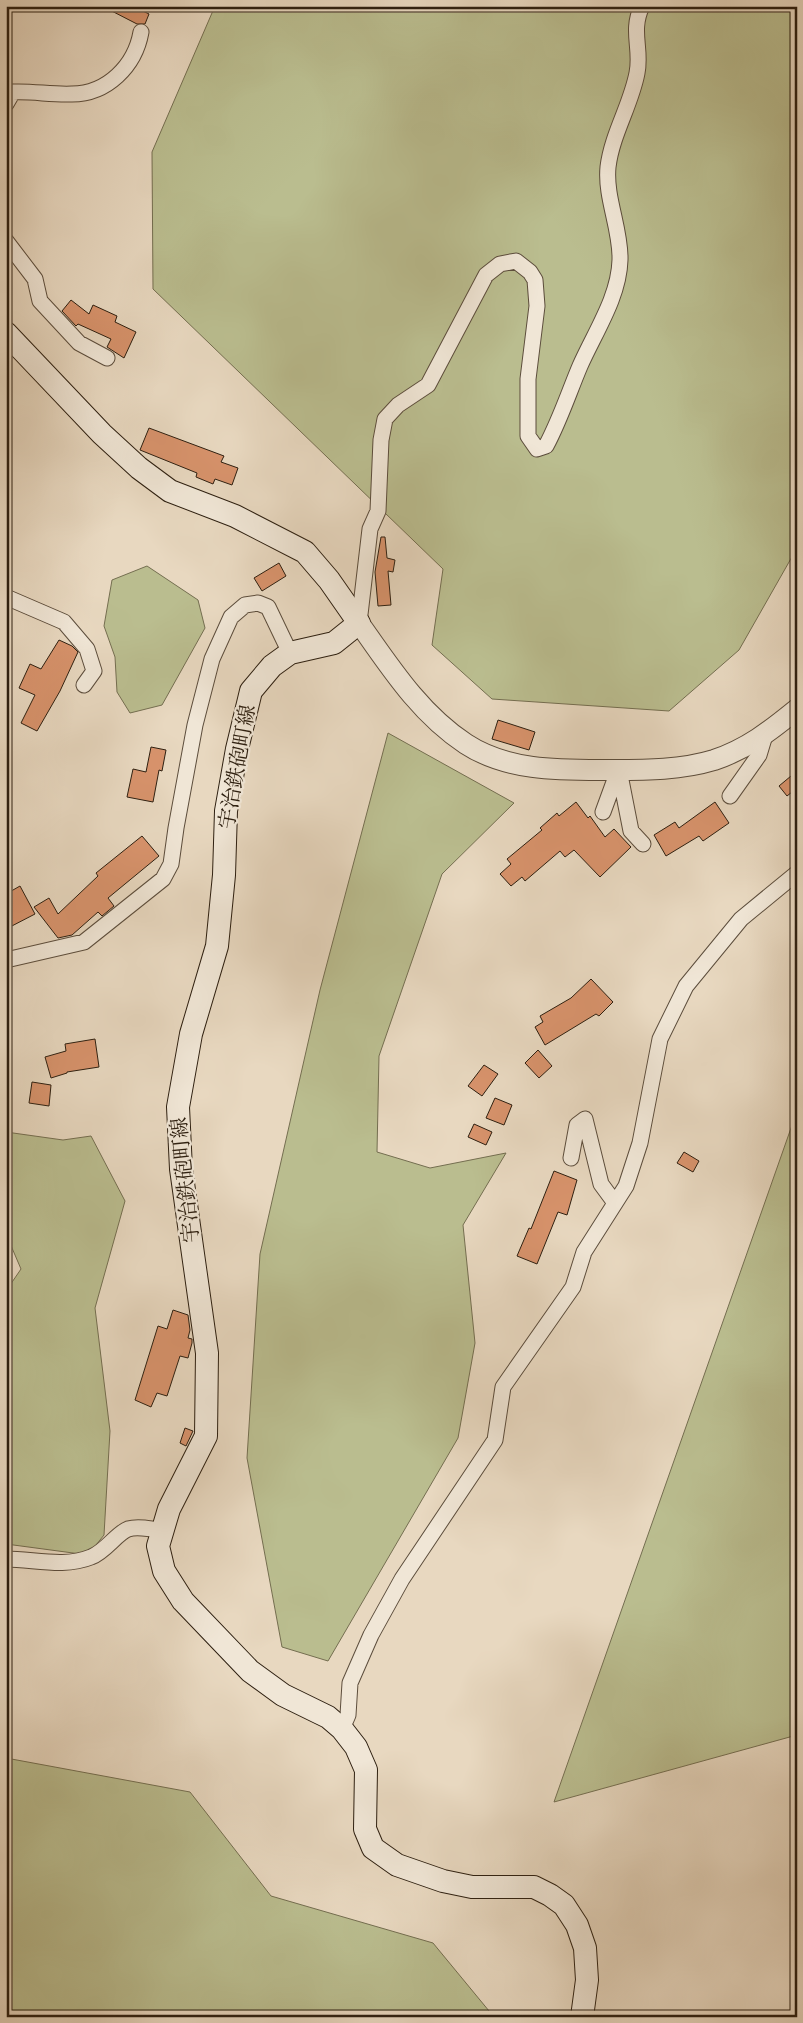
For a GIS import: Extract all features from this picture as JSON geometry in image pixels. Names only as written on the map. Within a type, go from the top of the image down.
[{"type":"main road","points":[[6,333],[102,434],[139,468],[170,491],[235,516],[305,552],[329,580],[359,623]]},
{"type":"main road","name":"宇治鉄砲町線","points":[[359,623],[334,643],[290,653],[272,666],[251,691],[226,811],[224,875],[217,946],[191,1034],[178,1107],[181,1169],[207,1353],[206,1436],[169,1509],[158,1546],[164,1571],[182,1601],[250,1671],[283,1695],[328,1717],[342,1729],[356,1747],[366,1770],[365,1829],[373,1848],[396,1865],[443,1881],[472,1887],[534,1887],[564,1905],[577,1925],[585,1948],[587,1980],[582,2017]]},
{"type":"street","points":[[642,6],[636,19],[638,72],[608,168],[610,194],[619,242],[620,261],[615,289],[556,426],[546,446],[537,449],[528,436],[528,379],[537,306],[535,280],[530,272],[516,261],[500,264],[486,275],[428,385],[398,405],[386,419],[381,440],[378,511],[370,528],[359,623],[424,710],[467,745],[489,757],[518,764],[560,770],[669,769],[714,760],[764,735],[797,709]]},
{"type":"street","points":[[6,104],[13,92],[74,94],[98,88],[116,80],[138,47],[141,32]]},
{"type":"street","points":[[6,241],[35,279],[40,301],[79,343],[107,358]]},
{"type":"street","points":[[6,596],[64,622],[88,649],[94,672],[84,685]]},
{"type":"street","points":[[6,960],[84,942],[162,879],[171,864],[183,790],[206,679],[230,617],[245,605],[258,603],[268,607],[290,653]]},
{"type":"street","points":[[730,796],[759,755],[764,735]]},
{"type":"street","points":[[603,812],[619,770]]},
{"type":"street","points":[[619,770],[631,831],[642,844]]},
{"type":"street","points":[[342,1729],[348,1716],[350,1683],[371,1635],[402,1579],[438,1528],[495,1440],[503,1387],[573,1287],[584,1252],[626,1186],[640,1142],[660,1039],[686,986],[740,919],[797,873]]},
{"type":"street","points":[[571,1158],[577,1125],[585,1119],[595,1167],[601,1184],[615,1203]]},
{"type":"street","points":[[6,1558],[50,1563],[90,1558],[108,1547],[127,1530],[143,1528],[162,1531]]},
{"type":"green space","points":[[215,6],[797,6],[797,548],[739,650],[669,711],[492,699],[432,645],[443,569],[153,289],[152,152]]},
{"type":"green space","points":[[147,566],[198,600],[205,628],[162,705],[130,713],[117,692],[115,657],[104,626],[112,580]]},
{"type":"green space","points":[[388,733],[514,803],[442,874],[379,1056],[377,1152],[430,1168],[506,1153],[463,1225],[475,1343],[458,1438],[328,1661],[282,1647],[247,1458],[260,1254],[320,990]]},
{"type":"green space","points":[[797,1111],[797,1735],[554,1802]]},
{"type":"green space","points":[[6,1132],[63,1140],[91,1136],[125,1201],[95,1308],[110,1431],[104,1535],[88,1555],[6,1544],[6,1291],[21,1269],[6,1234]]},
{"type":"green space","points":[[6,1758],[190,1792],[271,1896],[433,1943],[494,2017],[6,2017]]},
{"type":"building","points":[[102,6],[133,6],[149,14],[145,24],[137,24]]},
{"type":"building","points":[[71,300],[89,314],[93,305],[117,316],[115,322],[136,332],[124,358],[107,347],[111,339],[78,324],[76,326],[62,311]]},
{"type":"building","points":[[149,428],[224,456],[221,462],[238,468],[232,485],[215,479],[213,484],[196,477],[197,473],[140,450]]},
{"type":"building","points":[[381,537],[385,537],[387,558],[395,560],[393,572],[388,571],[391,605],[378,606],[375,572]]},
{"type":"building","points":[[279,563],[286,576],[262,591],[254,578]]},
{"type":"building","points":[[59,640],[72,646],[78,652],[60,691],[37,731],[21,723],[35,695],[19,688],[30,664],[41,669]]},
{"type":"building","points":[[498,720],[535,732],[529,750],[492,739]]},
{"type":"building","points":[[151,747],[166,750],[162,771],[159,770],[153,802],[127,797],[133,769],[146,772]]},
{"type":"building","points":[[797,771],[797,788],[787,796],[779,786]]},
{"type":"building","points":[[576,802],[588,818],[590,816],[605,837],[614,829],[631,847],[600,877],[574,850],[565,857],[560,851],[525,881],[522,877],[511,886],[500,874],[511,864],[507,859],[542,830],[540,828],[557,813],[559,816]]},
{"type":"building","points":[[715,802],[729,823],[703,841],[699,836],[666,856],[654,835],[675,822],[679,828]]},
{"type":"building","points":[[142,836],[159,856],[108,898],[114,906],[102,916],[98,912],[72,935],[58,938],[34,907],[49,898],[58,914],[98,876],[96,873]]},
{"type":"building","points":[[20,886],[35,914],[6,929],[6,894]]},
{"type":"building","points":[[591,979],[613,1002],[599,1016],[596,1014],[545,1045],[535,1027],[543,1022],[540,1016],[571,998]]},
{"type":"building","points":[[95,1039],[99,1067],[67,1072],[51,1078],[45,1057],[66,1051],[65,1044]]},
{"type":"building","points":[[538,1050],[552,1066],[539,1078],[525,1063]]},
{"type":"building","points":[[484,1065],[498,1074],[482,1096],[468,1086]]},
{"type":"building","points":[[32,1082],[51,1085],[49,1106],[29,1103]]},
{"type":"building","points":[[495,1098],[512,1105],[504,1125],[486,1118]]},
{"type":"building","points":[[474,1124],[492,1132],[486,1145],[468,1137]]},
{"type":"building","points":[[684,1152],[699,1161],[693,1172],[677,1163]]},
{"type":"building","points":[[554,1171],[577,1180],[567,1215],[558,1212],[537,1264],[517,1256],[529,1228],[531,1229]]},
{"type":"building","points":[[173,1310],[188,1315],[190,1330],[188,1338],[192,1339],[192,1343],[188,1358],[180,1356],[167,1396],[157,1393],[151,1407],[135,1400],[158,1326],[167,1329]]},
{"type":"building","points":[[185,1428],[193,1431],[186,1446],[180,1443]]}]
